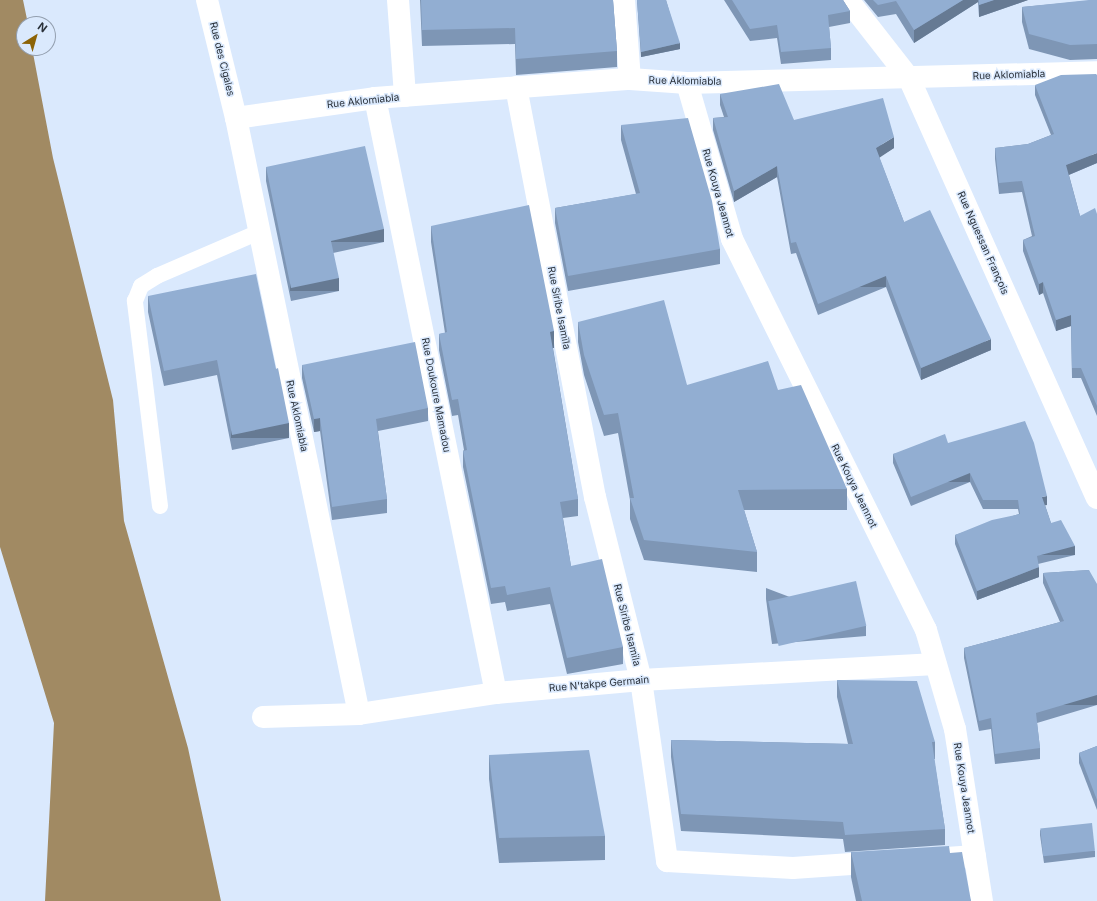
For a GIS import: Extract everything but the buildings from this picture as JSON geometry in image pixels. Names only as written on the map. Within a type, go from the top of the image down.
[{"type":"street","name":"Rue des Cigales","points":[[207,0],[236,118]]},
{"type":"street","points":[[398,0],[405,96]]},
{"type":"street","points":[[624,0],[630,79]]},
{"type":"street","name":"Rue Nguessan François","points":[[848,0],[909,78],[1097,498]]},
{"type":"street","name":"Rue Aklomiabla","points":[[360,714],[236,118],[375,98],[630,79],[687,83],[1097,72]]},
{"type":"street","name":"Rue Kouya Jeannot","points":[[687,83],[732,239],[926,630],[955,729],[982,901]]},
{"type":"street","name":"Rue Siribe Isamïla","points":[[516,87],[595,497],[641,680],[667,861],[793,868],[975,856]]},
{"type":"street","name":"Rue Doukoure Mamadou","points":[[375,98],[496,693]]},
{"type":"street","name":"Rue N'takpe Germain","points":[[263,717],[360,714],[496,693],[641,680],[936,664]]},
{"type":"lane","points":[[160,506],[135,301],[141,286],[157,276],[259,232]]},
{"type":"shaded area","points":[[0,0],[23,0],[26,16],[16,16],[16,56],[34,56],[53,158],[113,400],[124,521],[188,748],[221,901],[45,901],[54,723],[0,547]]}]
